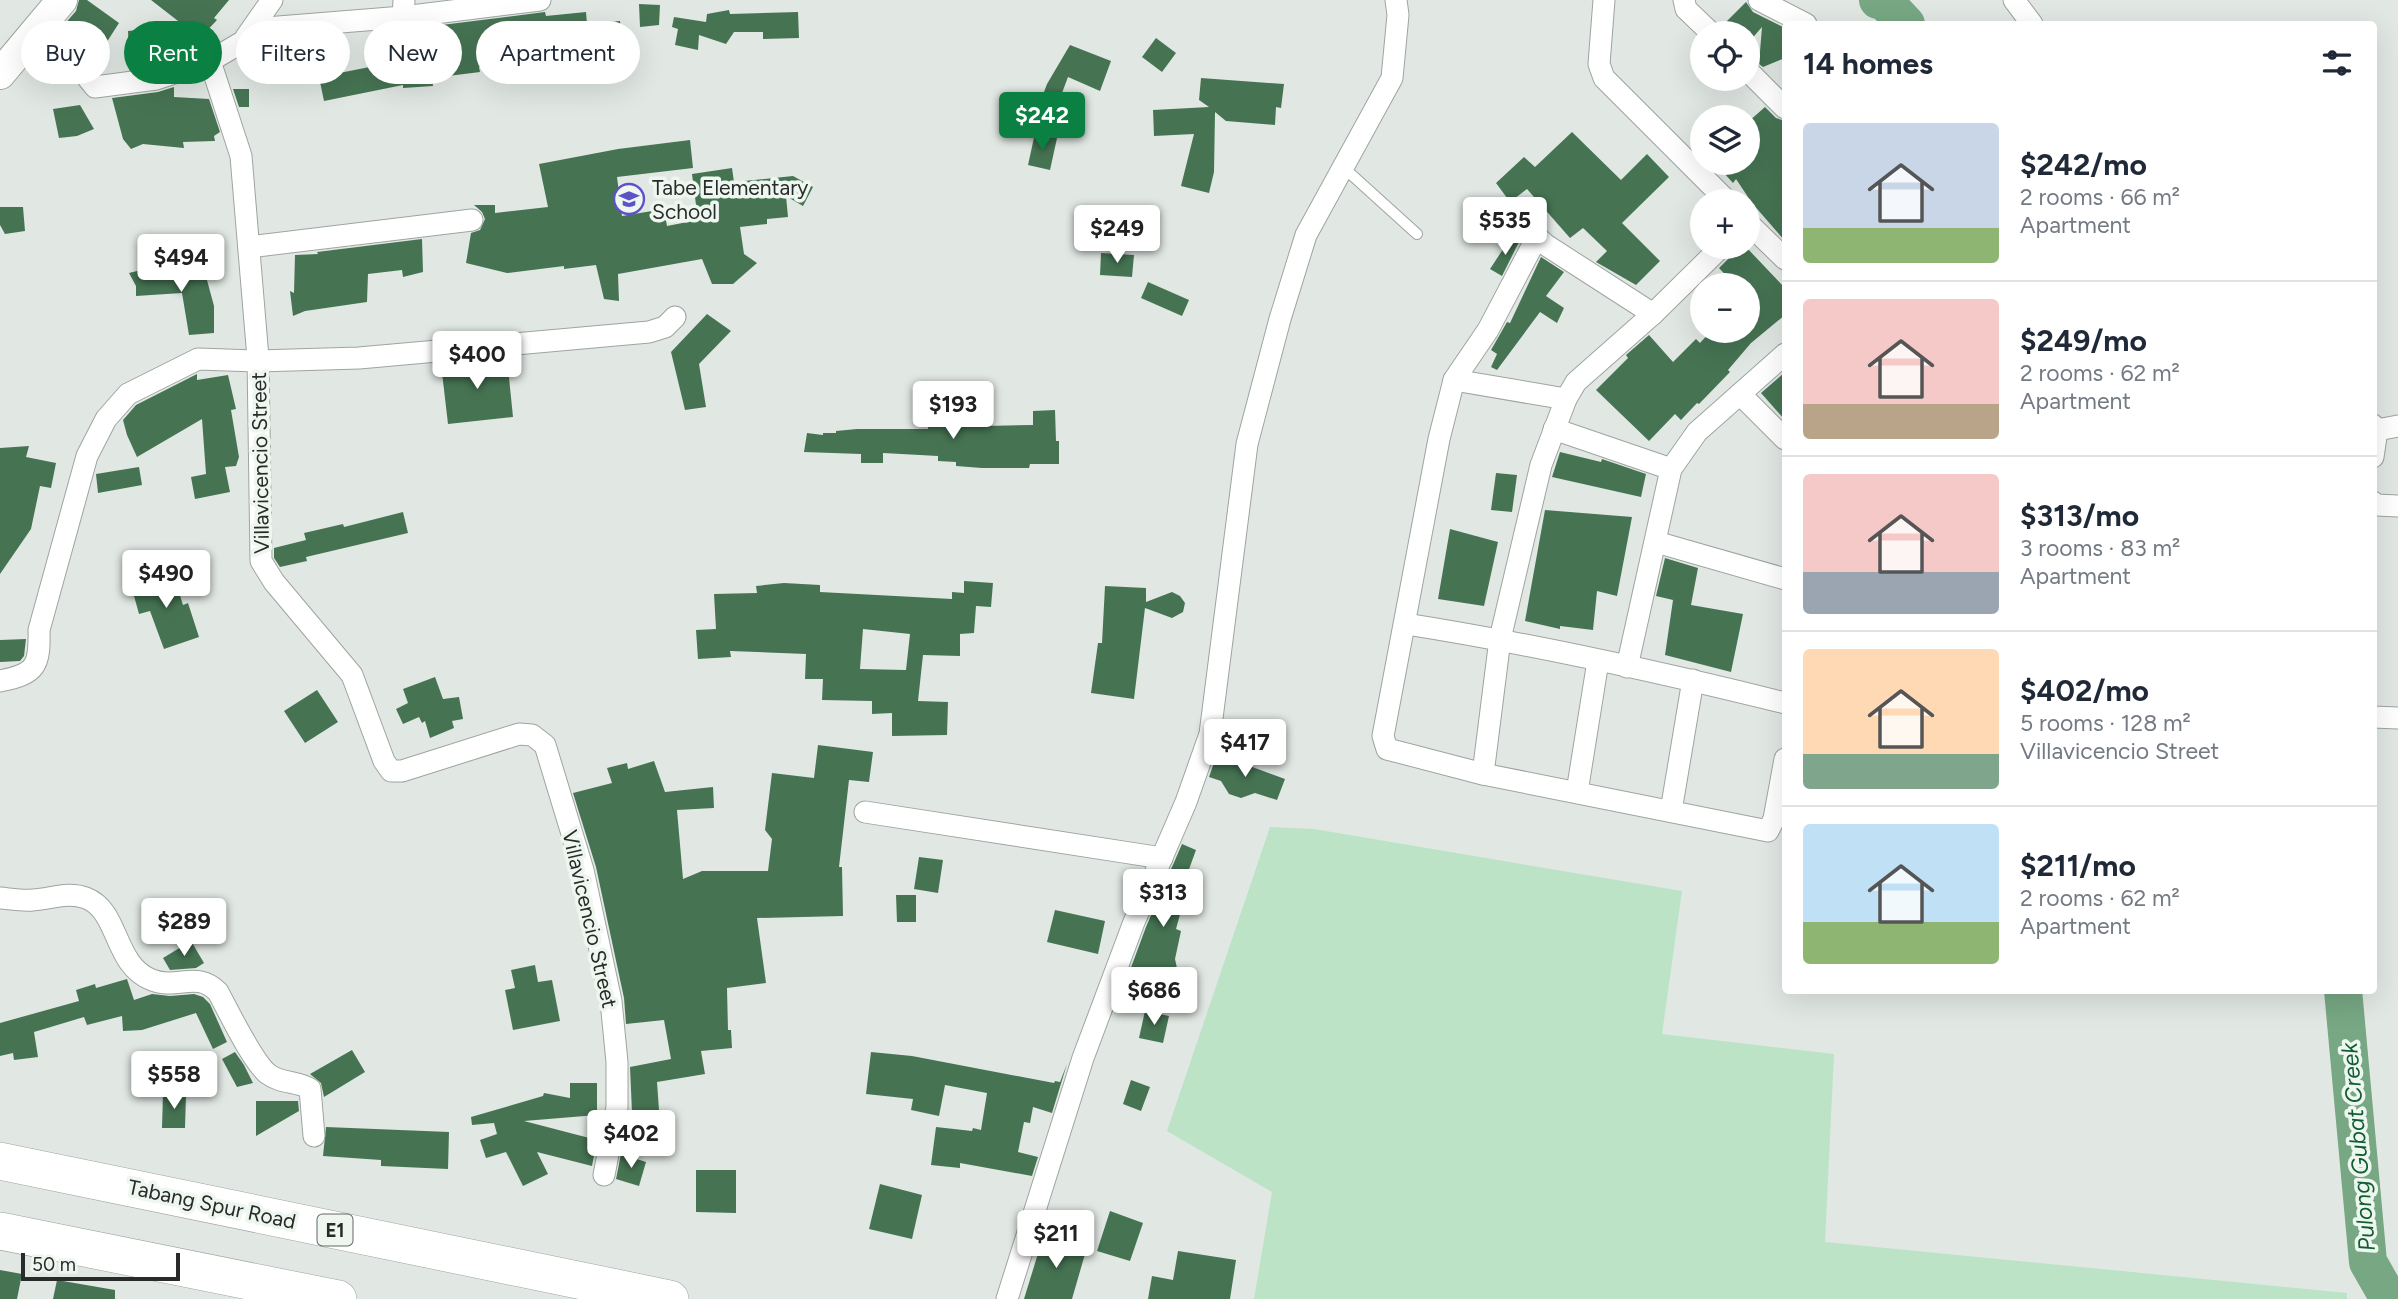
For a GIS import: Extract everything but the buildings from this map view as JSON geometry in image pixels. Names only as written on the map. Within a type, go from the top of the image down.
[{"type":"highway","name":"Tabang Spur Road","points":[[0,1161],[670,1299]]},
{"type":"highway","points":[[0,1231],[338,1299]]},
{"type":"main road","points":[[46,21],[62,0]]},
{"type":"main road","points":[[0,75],[21,51]]},
{"type":"street","points":[[257,21],[272,0]]},
{"type":"street","points":[[314,21],[403,8],[540,0]]},
{"type":"street","points":[[1007,1299],[1083,1058],[1134,922],[1186,802],[1210,734],[1247,444],[1280,319],[1306,236],[1392,78],[1398,15],[1396,0]]},
{"type":"street","points":[[1604,0],[1599,64],[1604,78],[1715,189]]},
{"type":"street","points":[[1684,0],[1686,9],[1698,21]]},
{"type":"street","points":[[1759,0],[1800,21]]},
{"type":"street","points":[[2014,0],[2030,21]]},
{"type":"street","points":[[1760,83],[1782,105]]},
{"type":"street","points":[[92,84],[95,88],[124,84]]},
{"type":"street","name":"Villavicencio Street","points":[[218,84],[241,156],[258,361],[261,561],[274,582],[352,675],[384,761],[391,771],[402,771],[519,734],[532,735],[545,745],[583,870],[611,1001],[617,1062],[617,1107],[604,1175]]},
{"type":"street","points":[[249,247],[472,220]]},
{"type":"street","points":[[1760,235],[1782,256]]},
{"type":"street","points":[[1653,314],[1537,237],[1488,330],[1454,380],[1439,439],[1383,736],[1387,749],[1483,774],[1768,831],[1774,819],[1782,775]]},
{"type":"street","points":[[1483,774],[1500,639],[1541,465],[1566,399],[1576,383],[1653,314],[1709,259]]},
{"type":"street","points":[[0,681],[22,677],[36,664],[40,646],[39,630],[87,456],[106,419],[128,394],[198,359],[258,361],[359,358],[649,332],[666,327],[676,317]]},
{"type":"street","points":[[1628,667],[1671,469],[1697,432],[1782,357]]},
{"type":"street","points":[[1454,380],[1566,399]]},
{"type":"street","points":[[1740,394],[1782,436]]},
{"type":"street","points":[[2377,445],[2383,427]]},
{"type":"street","points":[[1554,429],[1671,469]]},
{"type":"street","points":[[2377,505],[2398,506]]},
{"type":"street","points":[[1656,542],[1782,578]]},
{"type":"street","points":[[1406,624],[1500,639],[1693,680],[1782,702]]},
{"type":"street","points":[[1577,792],[1598,661]]},
{"type":"street","points":[[1671,811],[1693,680]]},
{"type":"street","points":[[2377,717],[2398,718]]},
{"type":"street","points":[[865,812],[1162,858]]},
{"type":"street","points":[[0,898],[34,900],[67,894],[88,899],[104,911],[128,963],[150,979],[165,984],[198,980],[209,982],[218,992],[267,1073],[285,1083],[307,1086],[310,1089],[314,1136]]},
{"type":"lane","points":[[1343,167],[1417,234]]},
{"type":"green space","points":[[1270,827],[1314,829],[1682,891],[1662,1034],[1834,1054],[1825,1242],[2347,1293],[2347,1299],[1254,1299],[1272,1192],[1167,1131]]},
{"type":"waterway","name":"Pulong Gubat Creek","points":[[1878,0],[1885,2],[1903,21]]},
{"type":"waterway","name":"Pulong Gubat Creek","points":[[2343,994],[2368,1262],[2389,1299]]},
{"type":"place","name":"Tabe Elementary School","points":[[629,199]]}]
